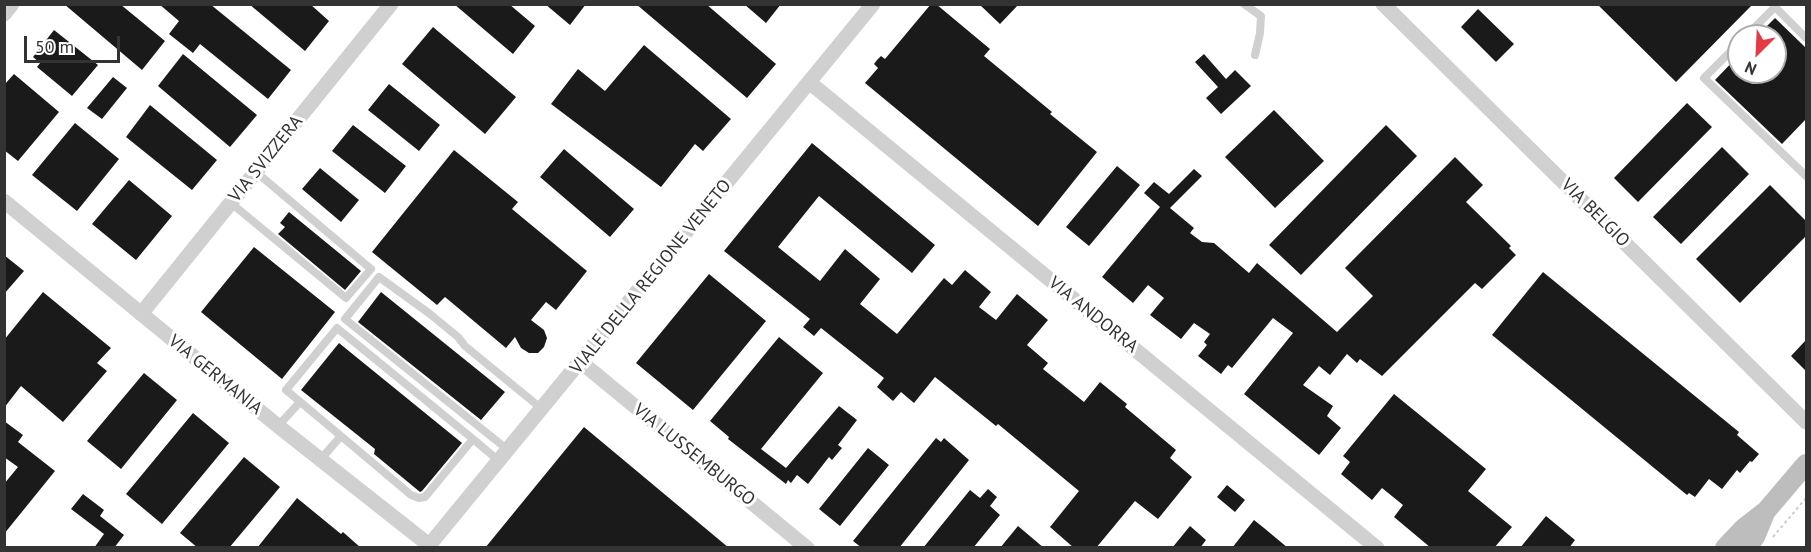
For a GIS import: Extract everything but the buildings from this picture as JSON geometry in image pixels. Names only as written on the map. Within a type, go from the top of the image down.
[{"type":"street","points":[[4,14],[12,4]]},
{"type":"street","name":"VIA SVIZZERA","points":[[141,314],[392,4]]},
{"type":"street","name":"VIALE DELLA REGIONE VENETO","points":[[428,546],[873,4]]},
{"type":"street","name":"VIA BELGIO","points":[[1383,4],[1806,422]]},
{"type":"street","name":"VIA ANDORRA","points":[[809,82],[1377,548]]},
{"type":"street","name":"VIA GERMANIA","points":[[4,201],[428,546]]},
{"type":"street","name":"VIA LUSSEMBURGO","points":[[581,362],[807,548]]},
{"type":"street","points":[[1725,548],[1744,528],[1766,511],[1806,464]]},
{"type":"street","points":[[1746,548],[1755,537],[1766,511]]},
{"type":"lane","points":[[1244,4],[1261,16],[1255,56]]},
{"type":"lane","points":[[1758,24],[1775,7],[1806,38]]},
{"type":"lane","points":[[1727,55],[1704,78],[1806,176]]},
{"type":"lane","points":[[231,203],[346,298],[371,269],[256,172]]},
{"type":"lane","points":[[503,456],[345,319],[379,277],[430,314],[542,409]]},
{"type":"lane","points":[[473,439],[425,497],[419,498],[411,495],[286,390],[337,328],[473,439],[503,456]]},
{"type":"lane","points":[[278,426],[300,402]]},
{"type":"lane","points":[[321,460],[341,436]]},
{"type":"path","points":[[1771,540],[1806,498]]}]
